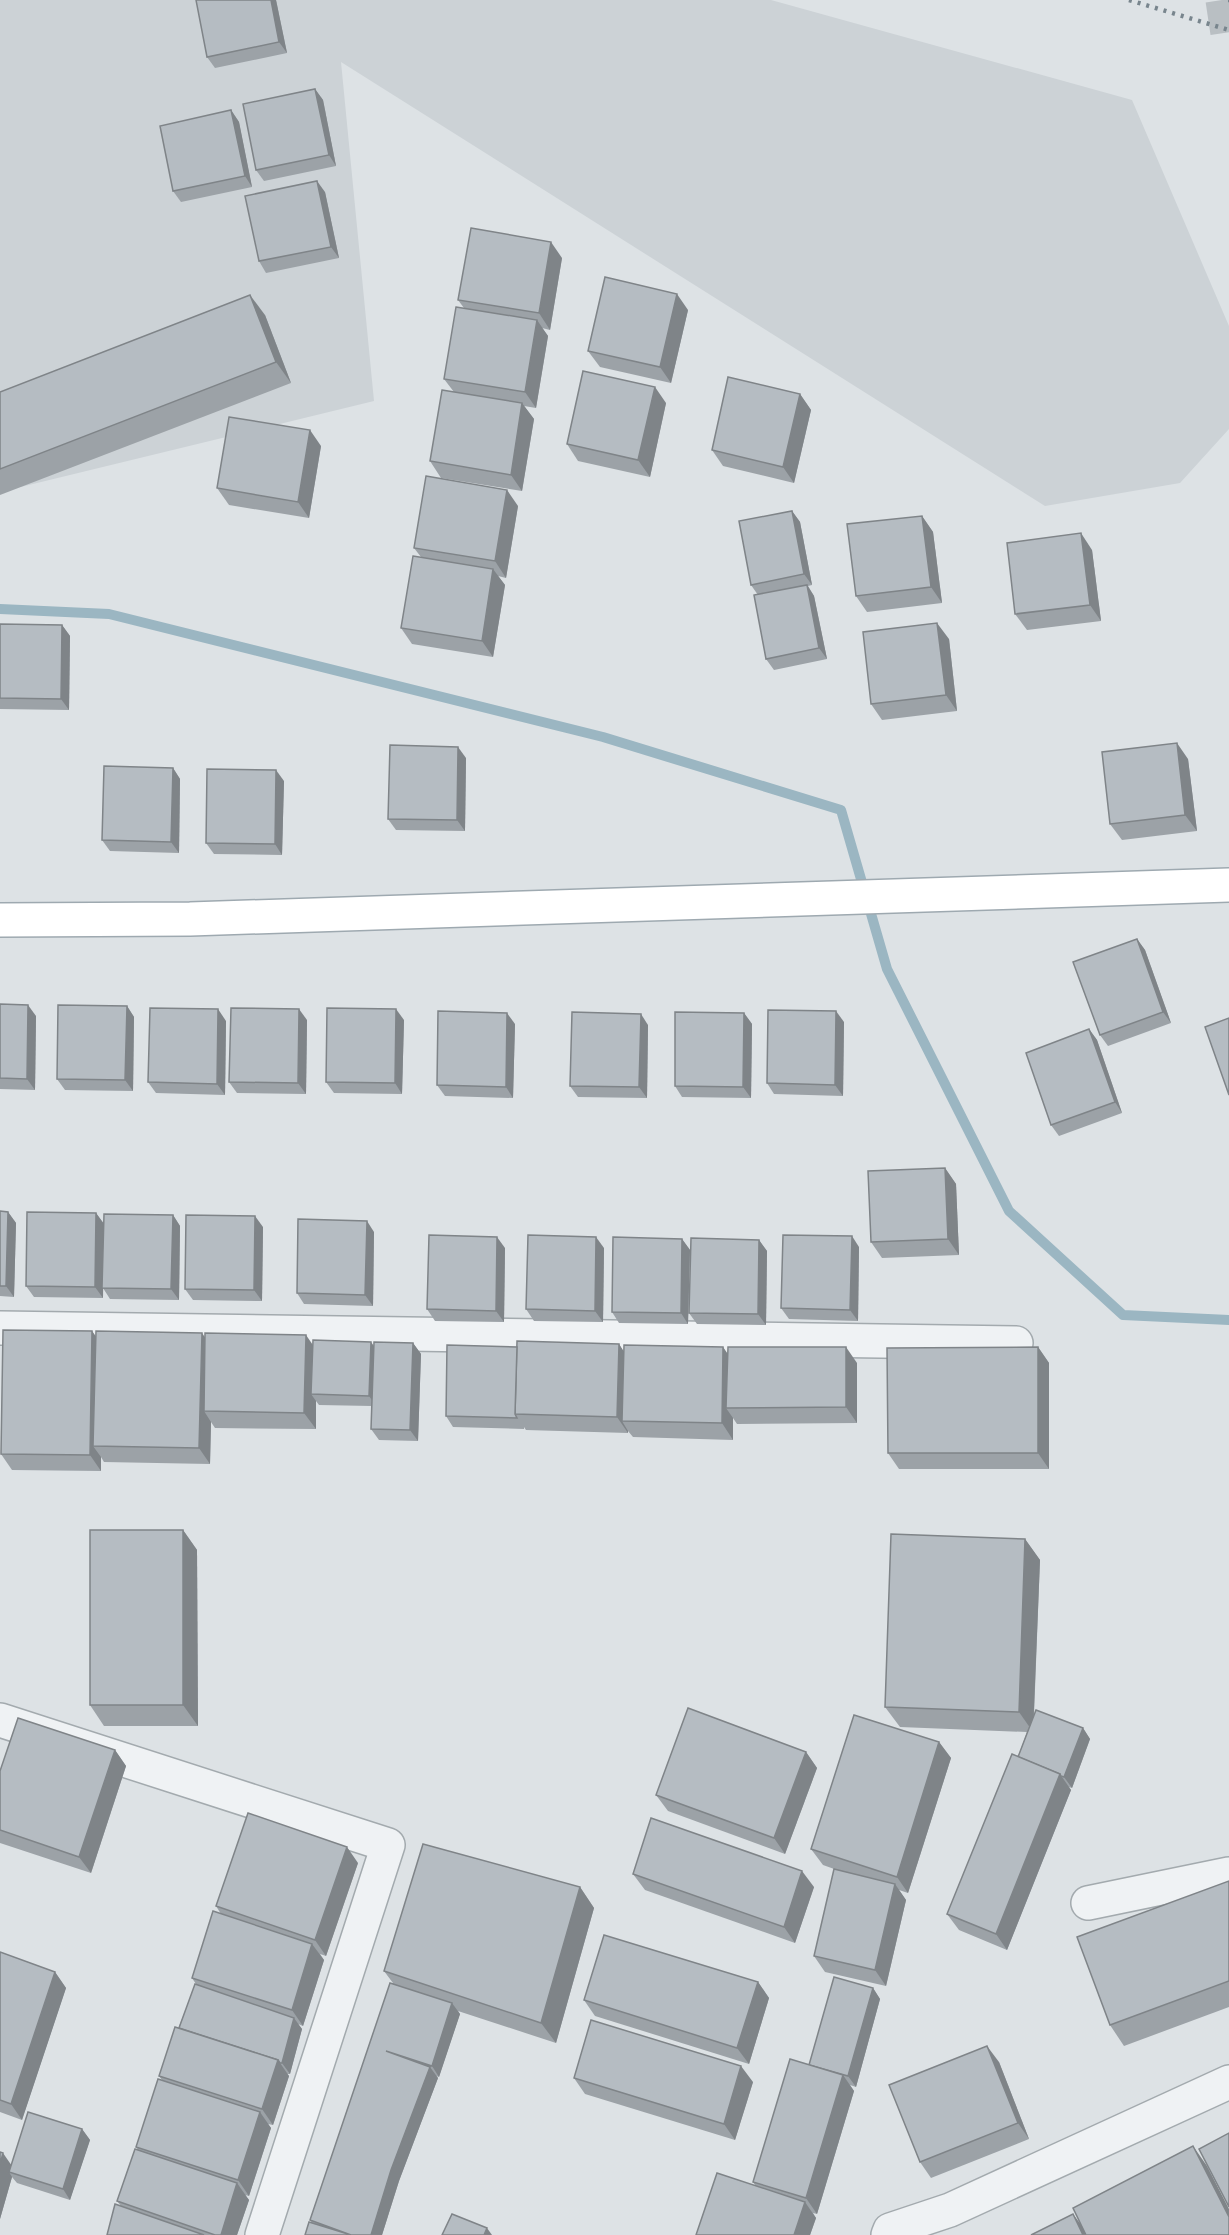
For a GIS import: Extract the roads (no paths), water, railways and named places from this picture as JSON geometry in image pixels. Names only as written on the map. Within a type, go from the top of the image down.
[{"type":"main road","points":[[0,920],[202,919],[1229,885]]},
{"type":"street","points":[[0,1328],[1016,1343]]},
{"type":"street","points":[[0,1720],[388,1845],[262,2235]]},
{"type":"street","points":[[1088,1903],[1229,1874]]},
{"type":"street","points":[[890,2233],[950,2210],[1229,2082]]},
{"type":"waterway","points":[[0,609],[109,614],[603,737],[841,810],[887,969],[1009,1211],[1123,1315],[1229,1320]]},
{"type":"tunnel","points":[[1222,0],[1229,47]]},
{"type":"railway","points":[[1129,0],[1229,30]]}]
